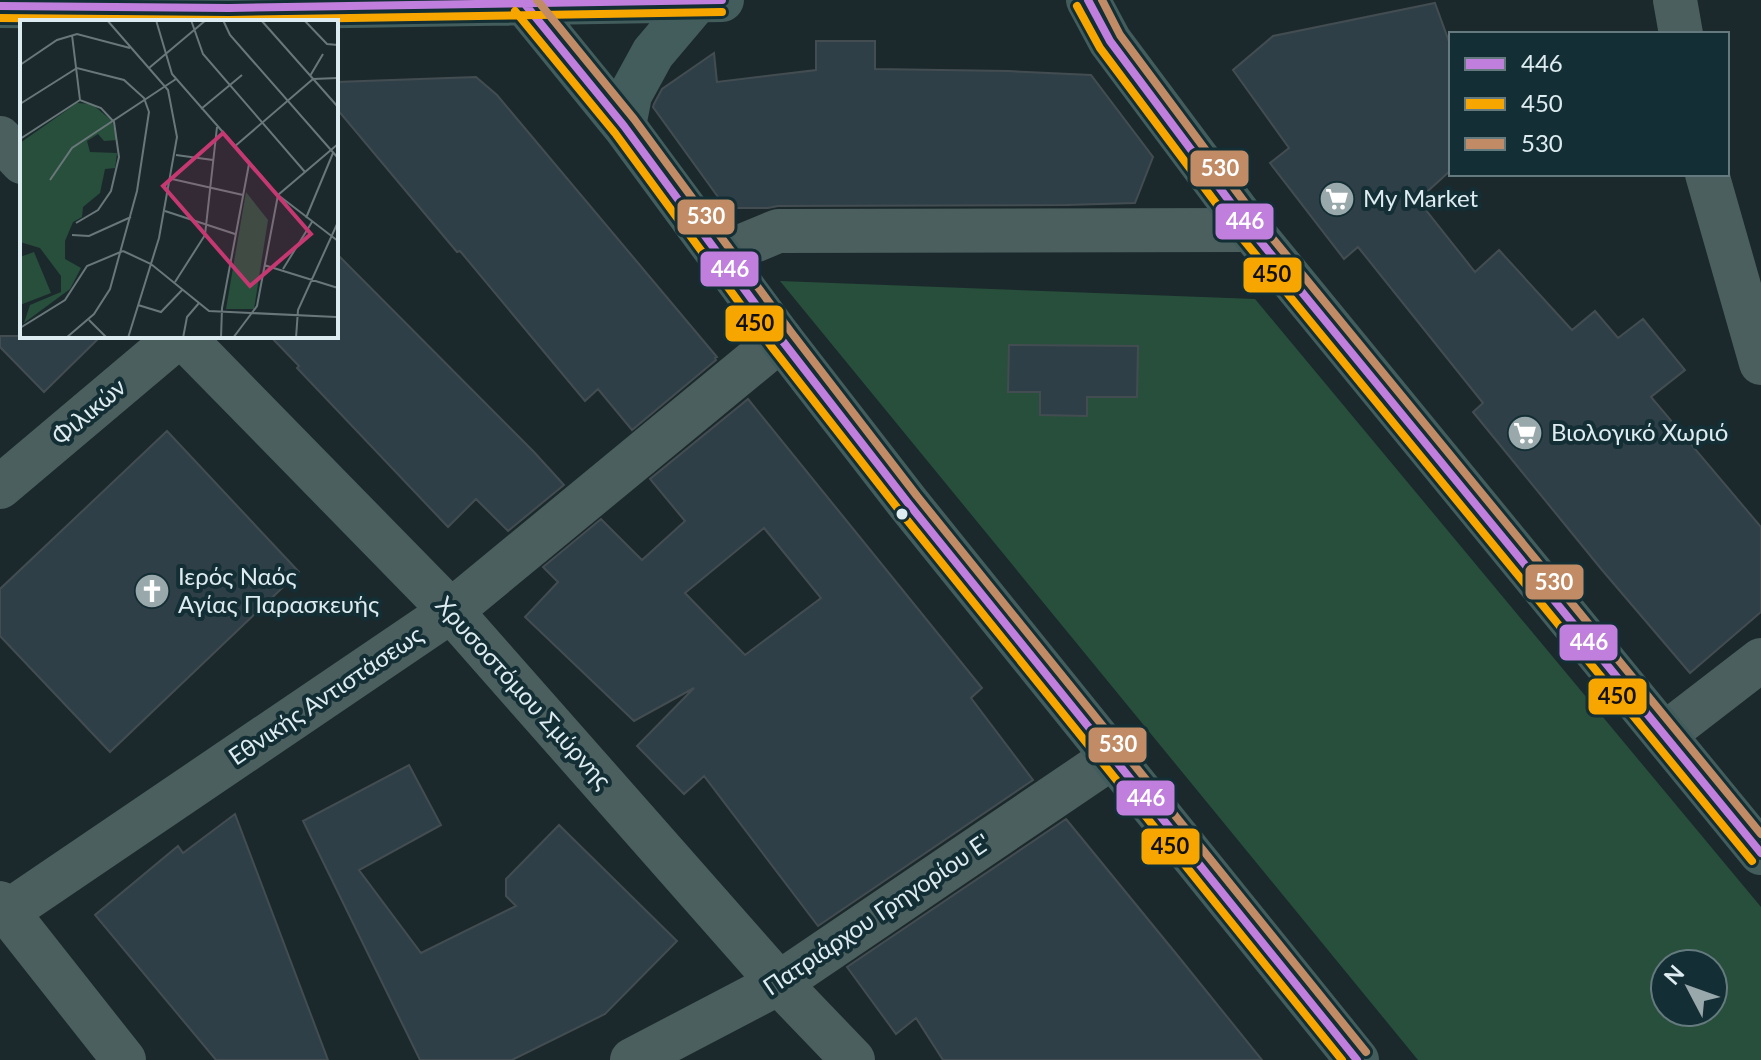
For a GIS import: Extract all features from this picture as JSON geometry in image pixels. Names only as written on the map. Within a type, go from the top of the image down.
[{"type":"main road","points":[[0,6],[722,0]]},
{"type":"main road","points":[[1088,0],[1110,41],[1251,230],[1761,853]]},
{"type":"main road","points":[[624,126],[630,95],[653,53],[697,1]]},
{"type":"main road","points":[[524,3],[624,126],[781,339],[908,503],[1357,1060]]},
{"type":"street","points":[[1675,0],[1681,32]]},
{"type":"street","points":[[0,138],[20,160]]},
{"type":"street","points":[[1708,176],[1761,363]]},
{"type":"street","points":[[720,255],[778,231],[1251,230]]},
{"type":"street","name":"Φιλικών","points":[[0,487],[178,338]]},
{"type":"street","name":"Χρυσοστόμου Σμύρνης","points":[[182,338],[451,611],[779,983],[853,1060]]},
{"type":"street","name":"Εθνικής Αντιστάσεως","points":[[3,908],[451,611],[781,339]]},
{"type":"street","points":[[1665,734],[1761,660]]},
{"type":"street","name":"Πατριάρχου Γρηγορίου Ε'","points":[[632,1060],[779,983],[1114,756]]},
{"type":"street","points":[[3,908],[124,1060]]},
{"type":"green space","points":[[780,281],[1255,299],[1761,907],[1761,1060],[1418,1060]]},
{"type":"building","points":[[1435,3],[1449,42],[1449,172],[1418,200],[1475,272],[1499,250],[1572,330],[1595,311],[1618,338],[1643,319],[1685,370],[1651,397],[1761,527],[1761,612],[1690,673],[1473,412],[1483,403],[1358,247],[1344,259],[1270,163],[1289,148],[1233,70],[1273,36]]},
{"type":"building","points":[[816,41],[875,41],[875,69],[1091,75],[1153,157],[1135,203],[726,208],[653,107],[662,89],[714,53],[717,82],[816,70]]},
{"type":"building","points":[[476,77],[497,95],[717,357],[716,360],[632,430],[598,389],[585,401],[338,110],[338,82]]},
{"type":"building","points":[[338,255],[564,485],[508,531],[476,499],[448,527],[297,368],[299,366],[272,338],[338,338]]},
{"type":"building","points":[[0,336],[99,338],[44,392],[0,347]]},
{"type":"building","points":[[1009,345],[1138,346],[1137,397],[1087,397],[1087,416],[1040,415],[1040,392],[1008,392]]},
{"type":"building","points":[[748,399],[982,688],[971,698],[1033,780],[818,926],[704,776],[684,794],[637,746],[694,688],[634,721],[525,617],[558,582],[543,567],[601,519],[642,560],[685,521],[650,479]],"holes":[[[764,528],[821,598],[745,655],[685,593]]]},
{"type":"building","points":[[167,431],[299,572],[110,752],[0,636],[0,589]]},
{"type":"building","points":[[409,765],[441,825],[359,870],[421,953],[516,906],[506,896],[506,879],[559,825],[677,941],[605,1014],[512,1060],[420,1060],[303,821]]},
{"type":"building","points":[[235,814],[328,1060],[216,1060],[95,915],[178,846],[183,853]]},
{"type":"building","points":[[1066,819],[1262,1060],[943,1060],[916,1018],[896,1034],[847,967]]},
{"type":"transit line","name":"530","points":[[537,0],[634,119],[917,496],[1366,1052]]},
{"type":"transit line","name":"446","points":[[0,6],[229,8],[722,0]]},
{"type":"transit line","name":"446","points":[[1088,0],[1110,41],[1251,230],[1761,853]]},
{"type":"transit line","name":"530","points":[[1102,0],[1120,35],[1260,223],[1761,834]]},
{"type":"transit line","name":"446","points":[[524,3],[624,126],[781,339],[908,503],[1357,1060]]},
{"type":"transit line","name":"450","points":[[1077,6],[1100,48],[1242,238],[1752,861]]},
{"type":"transit line","name":"450","points":[[515,11],[615,133],[771,346],[899,510],[1342,1060]]},
{"type":"transit line","name":"450","points":[[0,18],[229,20],[722,12]]},
{"type":"place","name":"My Market","points":[[1337,199]]},
{"type":"place","name":"Βιολογικό Χωριό","points":[[1525,433]]},
{"type":"place","name":"Ιερός Ναός Αγίας Παρασκευής","points":[[152,591]]}]
